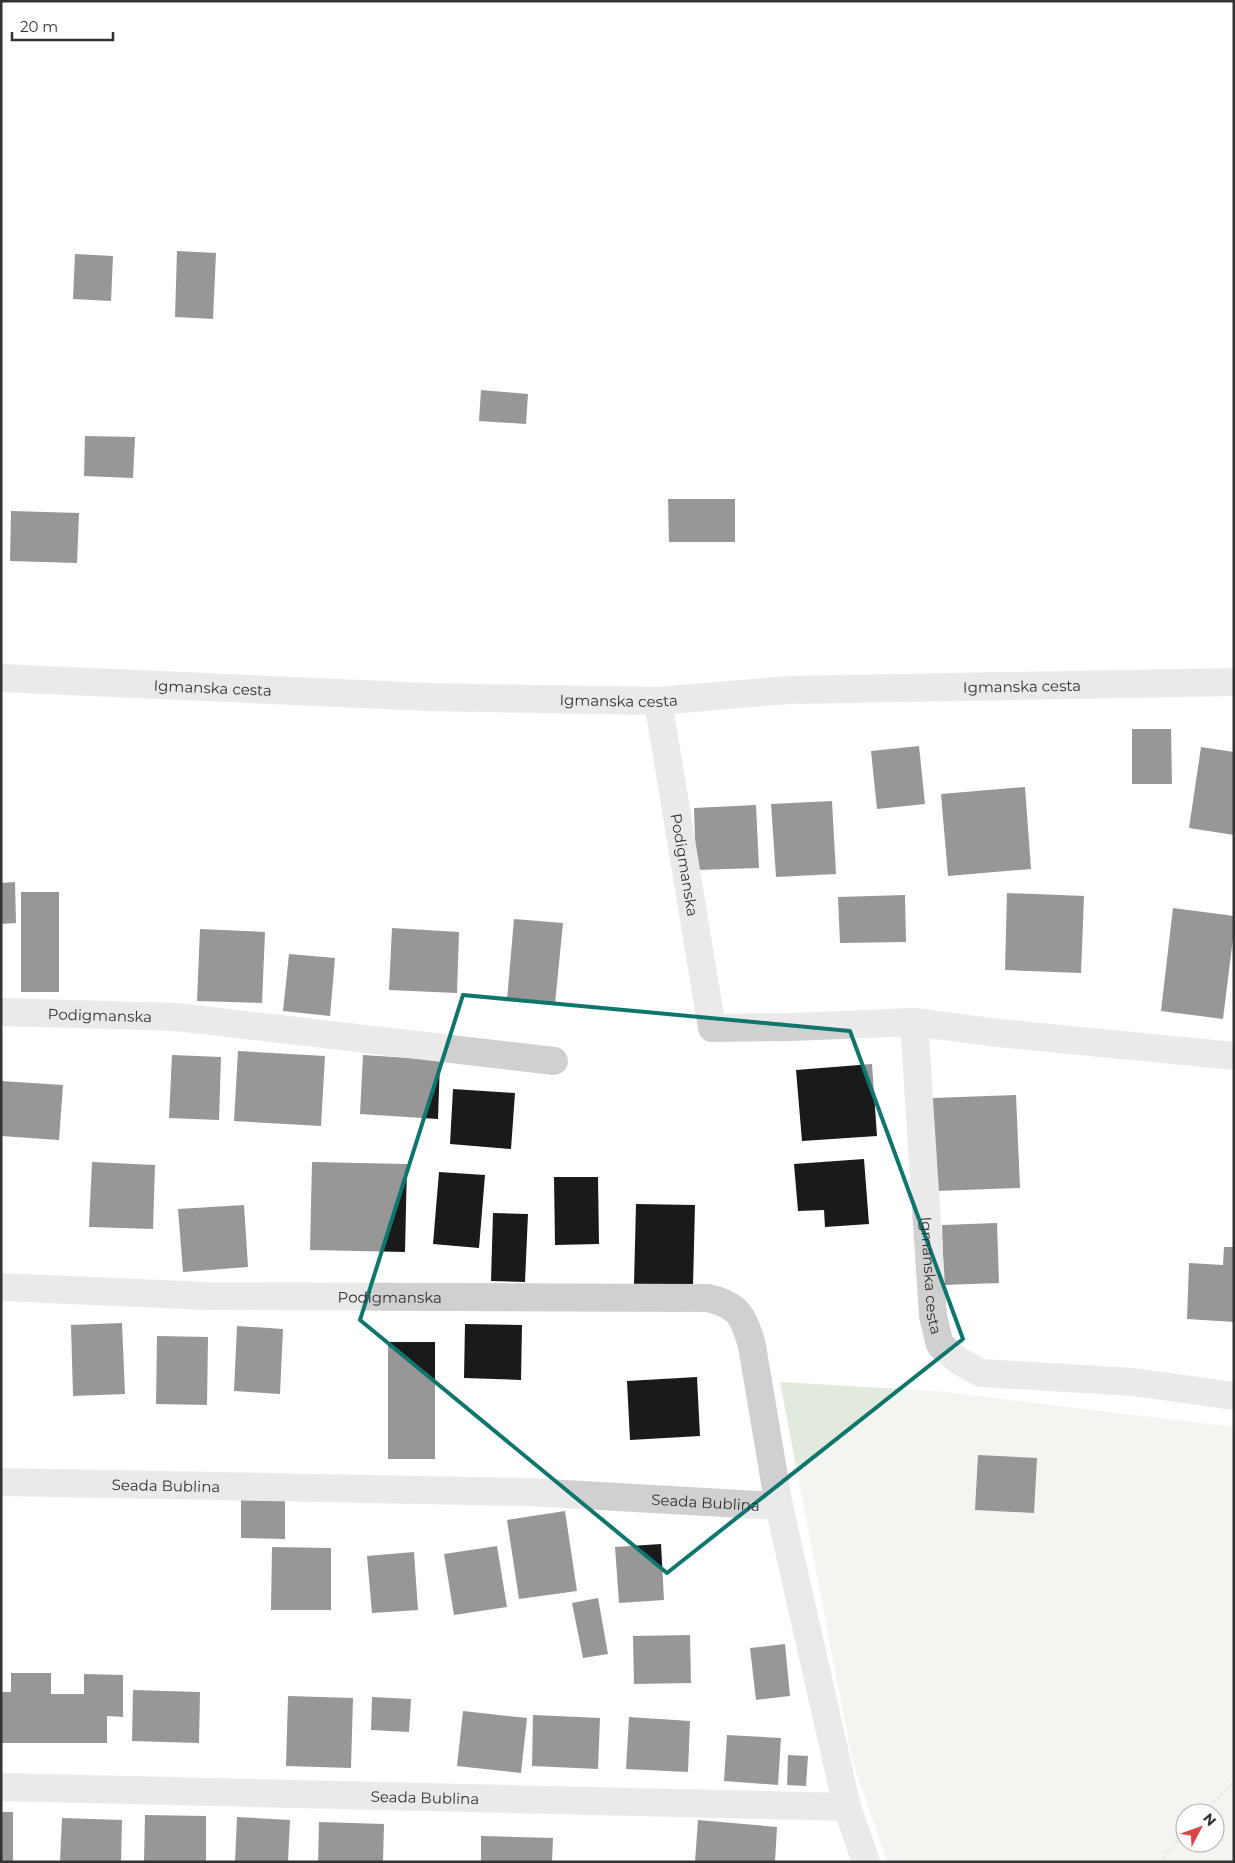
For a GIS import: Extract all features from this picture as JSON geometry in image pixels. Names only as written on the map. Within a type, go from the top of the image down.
[{"type":"street","name":"Igmanska cesta","points":[[1,678],[429,697],[658,701],[788,690],[1234,682]]},
{"type":"street","name":"Podigmanska","points":[[658,701],[712,1028],[791,1028],[914,1022]]},
{"type":"street","name":"Podigmanska","points":[[1,1012],[177,1017],[554,1061]]},
{"type":"street","name":"Igmanska cesta","points":[[914,1022],[933,1316],[940,1345],[959,1360],[981,1373],[1134,1382],[1234,1396]]},
{"type":"street","points":[[914,1022],[999,1033],[1234,1056]]},
{"type":"street","name":"Podigmanska","points":[[1,1287],[207,1296],[708,1298],[724,1302],[737,1310],[747,1329],[752,1346]]},
{"type":"street","name":"Seada Bublina","points":[[752,1346],[779,1506],[847,1807],[866,1862]]},
{"type":"street","name":"Seada Bublina","points":[[1,1482],[529,1492],[779,1506]]},
{"type":"street","name":"Seada Bublina","points":[[1,1787],[847,1807]]},
{"type":"path","points":[[1213,1803],[1234,1782]]},
{"type":"path","points":[[1160,1862],[1175,1844]]},
{"type":"highlighted area","points":[[463,995],[850,1031],[963,1339],[667,1573],[360,1320]]},
{"type":"shaded area","points":[[780,1382],[935,1391],[1234,1427],[1234,1862],[887,1862],[852,1759]]},
{"type":"building","points":[[177,251],[216,253],[213,319],[175,317]]},
{"type":"building","points":[[75,254],[113,256],[111,301],[73,299]]},
{"type":"building","points":[[481,390],[528,394],[526,424],[479,421]]},
{"type":"building","points":[[85,436],[135,437],[133,478],[84,476]]},
{"type":"building","points":[[668,499],[735,499],[735,542],[669,542]]},
{"type":"building","points":[[11,511],[79,513],[77,563],[10,561]]},
{"type":"building","points":[[1132,729],[1171,729],[1172,784],[1132,784]]},
{"type":"building","points":[[919,746],[925,804],[877,809],[871,751]]},
{"type":"building","points":[[1201,747],[1234,752],[1234,835],[1189,828]]},
{"type":"building","points":[[1025,787],[1031,869],[948,876],[941,794]]},
{"type":"building","points":[[832,801],[836,874],[776,877],[771,804]]},
{"type":"building","points":[[756,805],[759,868],[696,870],[694,808]]},
{"type":"building","points":[[15,882],[16,923],[1,924],[1,883]]},
{"type":"building","points":[[21,892],[59,892],[59,992],[21,992]]},
{"type":"building","points":[[1007,893],[1084,896],[1081,973],[1005,970]]},
{"type":"building","points":[[905,895],[906,942],[840,943],[838,897]]},
{"type":"building","points":[[1173,908],[1234,916],[1223,1019],[1161,1011]]},
{"type":"building","points":[[514,919],[563,923],[555,1004],[507,1000]]},
{"type":"building","points":[[392,928],[459,932],[457,993],[389,990]]},
{"type":"building","points":[[200,929],[265,932],[262,1003],[197,1001]]},
{"type":"building","points":[[289,954],[335,958],[330,1016],[283,1011]]},
{"type":"building","points":[[238,1051],[325,1056],[321,1126],[234,1121]]},
{"type":"building","points":[[172,1055],[221,1057],[219,1120],[169,1118]]},
{"type":"building","points":[[363,1055],[440,1060],[438,1119],[360,1114]]},
{"type":"building","points":[[872,1064],[877,1136],[802,1141],[796,1070]]},
{"type":"building","points":[[1,1081],[63,1085],[59,1140],[1,1136]]},
{"type":"building","points":[[453,1089],[515,1093],[511,1149],[450,1144]]},
{"type":"building","points":[[1016,1095],[1020,1188],[936,1191],[932,1098]]},
{"type":"building","points":[[864,1159],[869,1224],[825,1227],[824,1210],[798,1211],[794,1164]]},
{"type":"building","points":[[92,1162],[155,1165],[153,1229],[89,1227]]},
{"type":"building","points":[[312,1162],[407,1164],[405,1252],[310,1250]]},
{"type":"building","points":[[439,1172],[485,1175],[479,1248],[433,1244]]},
{"type":"building","points":[[554,1177],[598,1177],[599,1244],[555,1245]]},
{"type":"building","points":[[636,1204],[695,1205],[693,1286],[634,1284]]},
{"type":"building","points":[[244,1205],[248,1267],[183,1272],[178,1209]]},
{"type":"building","points":[[493,1213],[528,1214],[525,1282],[491,1281]]},
{"type":"building","points":[[997,1223],[999,1283],[944,1285],[942,1225]]},
{"type":"building","points":[[1224,1247],[1234,1247],[1234,1322],[1187,1319],[1189,1263],[1223,1265]]},
{"type":"building","points":[[122,1323],[125,1394],[73,1396],[71,1325]]},
{"type":"building","points":[[465,1324],[522,1325],[521,1380],[464,1378]]},
{"type":"building","points":[[237,1326],[283,1329],[280,1394],[234,1391]]},
{"type":"building","points":[[157,1336],[208,1337],[207,1405],[156,1404]]},
{"type":"building","points":[[388,1342],[435,1342],[435,1459],[388,1459]]},
{"type":"building","points":[[697,1377],[700,1436],[630,1440],[627,1381]]},
{"type":"building","points":[[978,1455],[1037,1458],[1034,1513],[975,1510]]},
{"type":"building","points":[[241,1500],[285,1501],[285,1539],[241,1538]]},
{"type":"building","points":[[565,1511],[577,1591],[519,1599],[507,1520]]},
{"type":"building","points":[[661,1544],[664,1600],[619,1603],[615,1547]]},
{"type":"building","points":[[497,1546],[507,1607],[454,1615],[444,1554]]},
{"type":"building","points":[[272,1547],[331,1548],[331,1610],[271,1610]]},
{"type":"building","points":[[414,1552],[418,1610],[372,1613],[367,1556]]},
{"type":"building","points":[[598,1598],[608,1654],[583,1658],[572,1603]]},
{"type":"building","points":[[690,1635],[691,1683],[634,1684],[633,1636]]},
{"type":"building","points":[[785,1644],[790,1696],[756,1700],[750,1648]]},
{"type":"building","points":[[11,1673],[51,1673],[51,1694],[84,1694],[84,1674],[123,1675],[123,1717],[107,1716],[107,1743],[1,1743],[1,1692],[11,1692]]},
{"type":"building","points":[[133,1690],[200,1692],[199,1743],[132,1741]]},
{"type":"building","points":[[288,1696],[353,1698],[351,1768],[286,1766]]},
{"type":"building","points":[[372,1697],[411,1699],[409,1732],[371,1730]]},
{"type":"building","points":[[463,1711],[527,1718],[521,1773],[457,1766]]},
{"type":"building","points":[[533,1715],[600,1718],[598,1769],[532,1766]]},
{"type":"building","points":[[629,1717],[690,1721],[688,1772],[626,1769]]},
{"type":"building","points":[[727,1735],[781,1738],[778,1785],[724,1781]]},
{"type":"building","points":[[788,1755],[808,1756],[806,1786],[787,1785]]},
{"type":"building","points":[[1,1812],[13,1812],[13,1862],[1,1862]]},
{"type":"building","points":[[145,1815],[206,1816],[206,1862],[144,1862]]},
{"type":"building","points":[[237,1817],[290,1820],[288,1862],[235,1862]]},
{"type":"building","points":[[62,1818],[122,1820],[121,1862],[60,1862]]},
{"type":"building","points":[[698,1820],[777,1827],[775,1862],[695,1862]]},
{"type":"building","points":[[319,1822],[384,1824],[383,1862],[318,1862]]},
{"type":"building","points":[[481,1836],[553,1838],[552,1862],[481,1862]]}]
